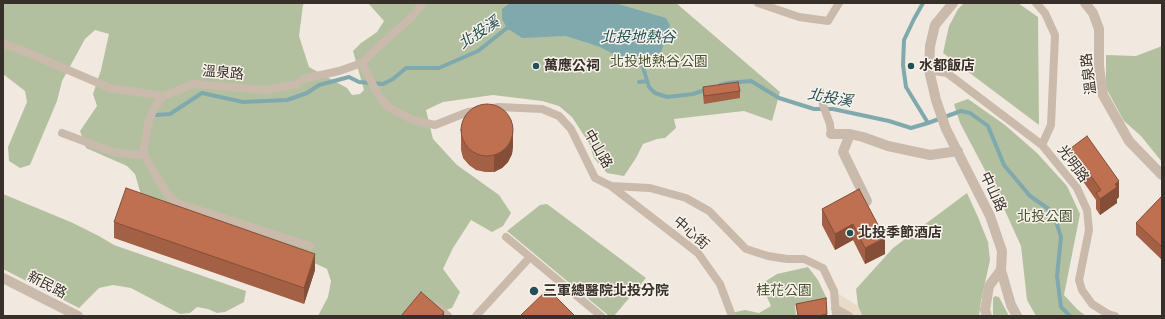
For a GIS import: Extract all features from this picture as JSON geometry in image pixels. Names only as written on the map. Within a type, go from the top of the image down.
[{"type":"street","points":[[930,70],[930,46],[935,25],[953,3]]},
{"type":"street","name":"溫泉路","points":[[1085,3],[1093,12],[1099,29],[1099,66],[1103,95],[1129,141],[1162,176]]},
{"type":"street","name":"中山路","points":[[930,70],[936,100],[946,128],[990,216],[1002,251],[1001,270],[1011,306],[1017,316]]},
{"type":"street","points":[[831,134],[850,134],[888,146],[930,155],[958,151]]},
{"type":"street","points":[[850,134],[843,152],[867,201]]},
{"type":"street","points":[[987,316],[985,310],[989,286],[1001,270]]},
{"type":"street","name":"新民路","points":[[3,278],[78,316]]},
{"type":"lane","name":"溫泉路","points":[[3,44],[19,49],[110,88],[163,96],[194,84],[266,90],[297,84],[303,79],[339,71],[362,63],[411,18],[423,3]]},
{"type":"lane","points":[[758,3],[799,17],[828,21],[839,3]]},
{"type":"lane","points":[[1036,3],[1045,13],[1055,35],[1051,125],[1042,145]]},
{"type":"lane","name":"中山路","points":[[362,63],[377,93],[388,107],[413,120],[435,125],[468,112],[499,107],[542,109],[559,116],[571,129],[596,178],[611,186],[650,188],[686,198],[709,211],[746,249],[768,256],[787,259],[804,259],[822,268],[834,291],[835,312]]},
{"type":"lane","name":"光明路","points":[[930,70],[947,73],[1042,145],[1077,188],[1087,210],[1089,230],[1079,280],[1082,290],[1092,304],[1108,314],[1115,316]]},
{"type":"lane","points":[[820,91],[830,124],[831,134]]},
{"type":"lane","points":[[163,96],[155,107],[149,120],[143,154],[167,194],[178,203],[310,246]]},
{"type":"lane","points":[[62,133],[114,152],[138,155],[143,154]]},
{"type":"lane","name":"中心街","points":[[611,186],[698,253],[720,284],[732,316]]},
{"type":"lane","points":[[506,237],[601,316]]},
{"type":"lane","points":[[476,316],[530,257]]},
{"type":"lane","points":[[433,303],[448,316]]},
{"type":"lane","points":[[835,312],[849,316]]},
{"type":"green space","name":"北投地熱谷公園","points":[[3,3],[305,3],[303,5],[299,36],[309,67],[347,88],[352,95],[360,94],[364,90],[353,51],[361,43],[377,32],[384,21],[368,3],[676,3],[780,92],[772,121],[744,111],[674,119],[676,128],[665,138],[643,144],[624,176],[607,173],[594,158],[589,143],[572,117],[559,106],[542,101],[493,95],[443,102],[426,110],[433,139],[457,165],[499,195],[511,213],[503,226],[492,232],[471,220],[453,248],[443,269],[460,292],[452,308],[430,315],[318,316],[328,297],[331,281],[327,269],[141,195],[135,174],[127,166],[86,148],[80,131],[97,106],[93,94],[101,70],[109,34],[95,30],[85,39],[62,81],[57,101],[30,165],[20,168],[9,161],[8,147],[27,102],[25,91],[3,74]]},
{"type":"green space","points":[[964,3],[1018,3],[1038,17],[1039,125],[943,53],[949,26],[958,9]]},
{"type":"green space","points":[[1162,46],[1162,162],[1141,136],[1124,121],[1106,88],[1106,55],[1136,56]]},
{"type":"green space","name":"北投公園","points":[[968,99],[1005,125],[1037,153],[1067,186],[1080,214],[1064,295],[1086,316],[1036,316],[1027,300],[1021,246],[996,191],[960,123],[954,104]]},
{"type":"green space","points":[[967,193],[988,242],[990,260],[979,316],[862,316],[858,306],[856,289],[893,248]]},
{"type":"green space","points":[[3,194],[73,223],[114,245],[246,291],[244,302],[225,312],[217,313],[208,309],[197,307],[190,313],[180,314],[131,288],[113,285],[99,288],[79,308],[3,269]]},
{"type":"green space","points":[[547,204],[646,278],[614,316],[609,316],[507,231],[540,205]]},
{"type":"green space","name":"桂花公園","points":[[808,267],[818,280],[827,299],[795,305],[796,316],[732,316],[731,313],[745,310],[759,313],[771,306],[761,284],[777,274]]},
{"type":"green space","points":[[995,296],[999,297],[1009,316],[993,316],[993,298]]},
{"type":"shaded area","points":[[834,291],[858,306],[862,316],[836,316]]},
{"type":"water","name":"北投地熱谷","points":[[510,3],[615,3],[666,18],[670,25],[659,59],[643,67],[600,47],[566,36],[522,38],[507,28],[502,19],[502,9]]},
{"type":"building","points":[[738,82],[740,91],[704,96],[703,87]]},
{"type":"building","points":[[487,104],[501,108],[509,116],[513,130],[509,144],[501,152],[487,156],[473,152],[465,144],[461,130],[465,116],[473,108]]},
{"type":"building","points":[[1087,136],[1119,181],[1115,184],[1117,187],[1100,199],[1096,193],[1101,190],[1071,148]]},
{"type":"building","points":[[126,188],[315,254],[304,288],[114,222]]},
{"type":"building","points":[[859,189],[885,238],[865,248],[853,224],[835,234],[822,209]]},
{"type":"building","points":[[1162,196],[1162,247],[1136,223]]},
{"type":"building","points":[[548,289],[575,316],[520,316]]},
{"type":"building","points":[[421,292],[444,312],[441,316],[401,316]]},
{"type":"building","points":[[826,298],[827,314],[818,316],[798,316],[796,304]]},
{"type":"waterway","name":"北投溪","points":[[923,3],[904,40],[903,65],[906,87],[928,123]]},
{"type":"waterway","name":"北投溪","points":[[156,115],[170,114],[202,93],[243,102],[287,100],[307,93],[319,85],[349,77],[359,82],[383,84],[393,79],[406,68],[439,68],[478,51],[507,28],[511,27]]},
{"type":"waterway","name":"北投溪","points":[[642,64],[649,87],[655,93],[667,97],[693,94],[708,89]]},
{"type":"waterway","points":[[639,82],[647,81]]},
{"type":"waterway","name":"北投溪","points":[[720,85],[751,81],[779,98],[814,109],[833,109],[889,121],[911,128],[961,111],[970,113],[988,126],[1004,165],[1030,196],[1053,212],[1061,237],[1057,276],[1061,307],[1070,316]]},
{"type":"place","name":"萬應公祠","points":[[536,66]]},
{"type":"place","name":"水都飯店","points":[[911,66]]},
{"type":"place","name":"北投季節酒店","points":[[850,233]]},
{"type":"place","name":"三軍總醫院北投分院","points":[[534,291]]}]
